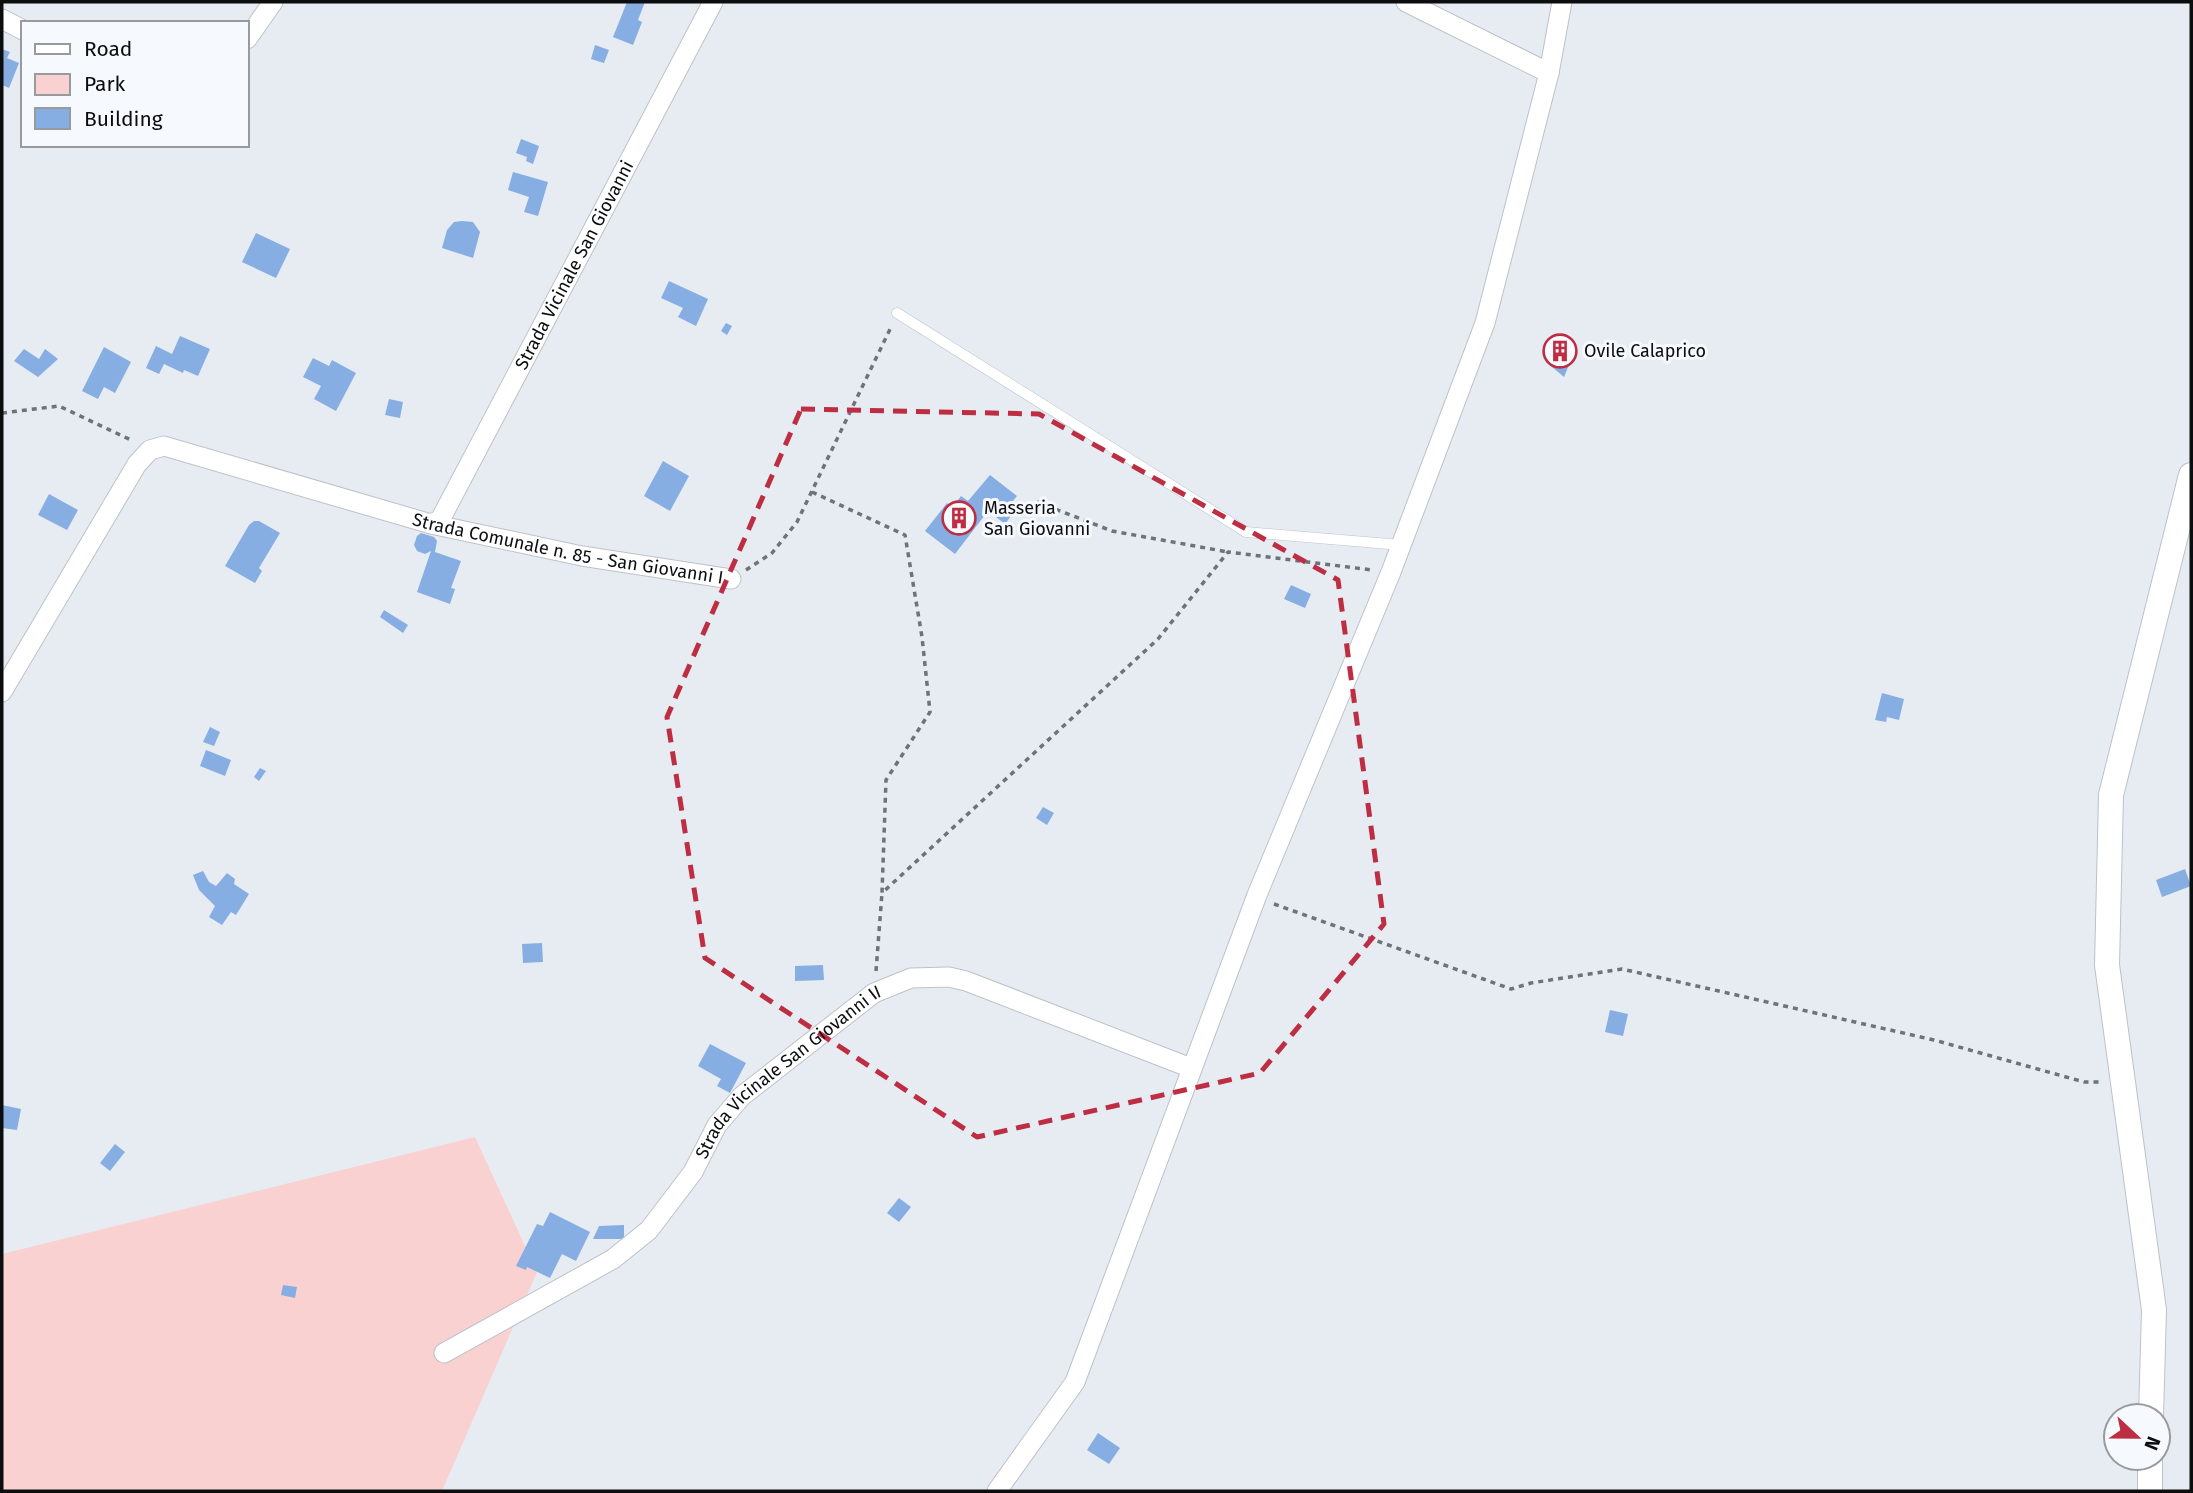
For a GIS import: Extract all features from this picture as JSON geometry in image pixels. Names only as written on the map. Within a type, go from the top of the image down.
[{"type":"street","points":[[248,38],[273,2]]},
{"type":"street","name":"Strada Vicinale San Giovanni","points":[[431,524],[440,520],[713,2]]},
{"type":"street","points":[[1406,2],[1549,73]]},
{"type":"street","points":[[997,1491],[1075,1382],[1257,895],[1391,572],[1485,323],[1549,73],[1562,2]]},
{"type":"street","points":[[2,19],[21,29]]},
{"type":"street","name":"Strada Comunale n. 85 - San Giovanni I","points":[[150,450],[164,446],[431,524],[582,556],[731,579]]},
{"type":"street","points":[[2,692],[137,464],[150,450]]},
{"type":"street","points":[[2151,1402],[2154,1310],[2107,965],[2111,795],[2191,475]]},
{"type":"street","name":"Strada Vicinale San Giovanni II","points":[[444,1353],[612,1259],[649,1230],[693,1172],[716,1125],[742,1096],[874,993],[911,978],[949,977],[965,981],[1191,1069]]},
{"type":"street","points":[[2150,1472],[2150,1491]]},
{"type":"lane","points":[[897,313],[1246,532],[1401,545]]},
{"type":"path","name":"Strada Comunale n. 85 - San Giovanni I","points":[[731,579],[772,553],[797,522],[897,313]]},
{"type":"path","points":[[2,413],[59,406],[150,450]]},
{"type":"path","points":[[812,492],[905,535],[922,637],[930,712],[887,780],[874,993]]},
{"type":"path","points":[[1037,502],[1112,531],[1228,552],[1391,572]]},
{"type":"path","points":[[882,893],[1158,639],[1228,552]]},
{"type":"path","points":[[1257,895],[1279,906],[1511,989],[1531,983],[1622,969],[1934,1040],[2084,1082],[2123,1083]]},
{"type":"highlighted area","points":[[801,409],[1039,414],[1338,580],[1384,924],[1260,1073],[977,1137],[705,958],[667,717]]},
{"type":"green space","points":[[475,1137],[537,1272],[442,1491],[2,1491],[2,1254]]},
{"type":"building","points":[[627,2],[645,2],[638,20],[642,22],[633,45],[613,37]]},
{"type":"building","points":[[595,45],[609,50],[604,63],[591,59]]},
{"type":"building","points":[[2,49],[10,52],[7,58],[19,63],[9,88],[2,85]]},
{"type":"building","points":[[521,139],[539,146],[533,164],[526,161],[527,157],[516,153]]},
{"type":"building","points":[[513,172],[548,182],[538,216],[524,212],[529,197],[508,190]]},
{"type":"building","points":[[454,222],[473,222],[480,232],[473,258],[442,248],[447,230]]},
{"type":"building","points":[[256,233],[290,249],[276,278],[242,262]]},
{"type":"building","points":[[669,281],[708,299],[696,326],[678,317],[683,308],[661,298]]},
{"type":"building","points":[[726,323],[732,326],[727,335],[721,331]]},
{"type":"building","points":[[180,336],[210,349],[198,376],[184,370],[183,373],[164,364],[159,374],[146,368],[156,346],[172,354]]},
{"type":"building","name":"Ovile Calaprico","points":[[1560,342],[1571,360],[1564,377],[1546,362]]},
{"type":"building","points":[[104,347],[131,362],[115,393],[104,387],[98,399],[82,391]]},
{"type":"building","points":[[24,349],[39,359],[45,349],[58,359],[38,377],[14,361]]},
{"type":"building","points":[[313,358],[329,366],[332,360],[356,373],[336,411],[314,399],[321,386],[303,377]]},
{"type":"building","points":[[389,399],[403,402],[400,418],[385,415]]},
{"type":"building","points":[[663,461],[689,476],[670,511],[644,496]]},
{"type":"building","name":"Masseria San Giovanni","points":[[990,475],[1017,496],[1008,507],[1014,512],[1005,524],[988,511],[955,554],[925,531],[947,503],[952,508],[961,496],[968,501]]},
{"type":"building","points":[[49,494],[78,510],[67,530],[38,515]]},
{"type":"building","points":[[254,521],[280,533],[259,568],[262,571],[255,583],[225,566]]},
{"type":"building","points":[[421,533],[434,537],[437,541],[435,552],[461,561],[451,588],[455,589],[450,604],[417,592],[431,551],[425,554],[417,551],[414,545]]},
{"type":"building","points":[[1291,585],[1311,594],[1305,608],[1284,599]]},
{"type":"building","points":[[384,610],[408,625],[403,633],[380,617]]},
{"type":"building","points":[[1882,693],[1904,699],[1899,720],[1887,717],[1886,722],[1875,720]]},
{"type":"building","points":[[210,727],[220,732],[214,746],[203,742]]},
{"type":"building","points":[[206,750],[231,760],[225,776],[200,766]]},
{"type":"building","points":[[260,768],[266,771],[259,781],[254,777]]},
{"type":"building","points":[[1043,807],[1054,813],[1047,825],[1036,818]]},
{"type":"building","points":[[2185,869],[2191,886],[2162,897],[2156,880]]},
{"type":"building","points":[[203,871],[209,882],[216,886],[227,873],[235,879],[234,884],[249,894],[236,915],[231,912],[222,925],[209,917],[215,906],[199,890],[193,875]]},
{"type":"building","points":[[542,943],[543,962],[523,963],[522,944]]},
{"type":"building","points":[[823,965],[824,980],[795,981],[795,966]]},
{"type":"building","points":[[1610,1010],[1628,1014],[1623,1036],[1605,1032]]},
{"type":"building","points":[[710,1044],[746,1063],[730,1093],[717,1086],[721,1079],[698,1066]]},
{"type":"building","points":[[2,1105],[21,1109],[17,1130],[2,1128]]},
{"type":"building","points":[[115,1144],[125,1152],[110,1171],[100,1163]]},
{"type":"building","points":[[899,1198],[911,1207],[899,1222],[887,1213]]},
{"type":"building","points":[[550,1212],[590,1232],[576,1261],[562,1254],[550,1278],[527,1267],[526,1270],[516,1266],[537,1224],[543,1226]]},
{"type":"building","points":[[624,1225],[624,1239],[593,1239],[599,1226]]},
{"type":"building","points":[[283,1285],[297,1287],[295,1298],[281,1295]]},
{"type":"building","points":[[1098,1433],[1120,1448],[1109,1464],[1087,1450]]},
{"type":"place","name":"Ovile Calaprico","points":[[1560,351]]},
{"type":"place","name":"Masseria San Giovanni","points":[[959,518]]}]
